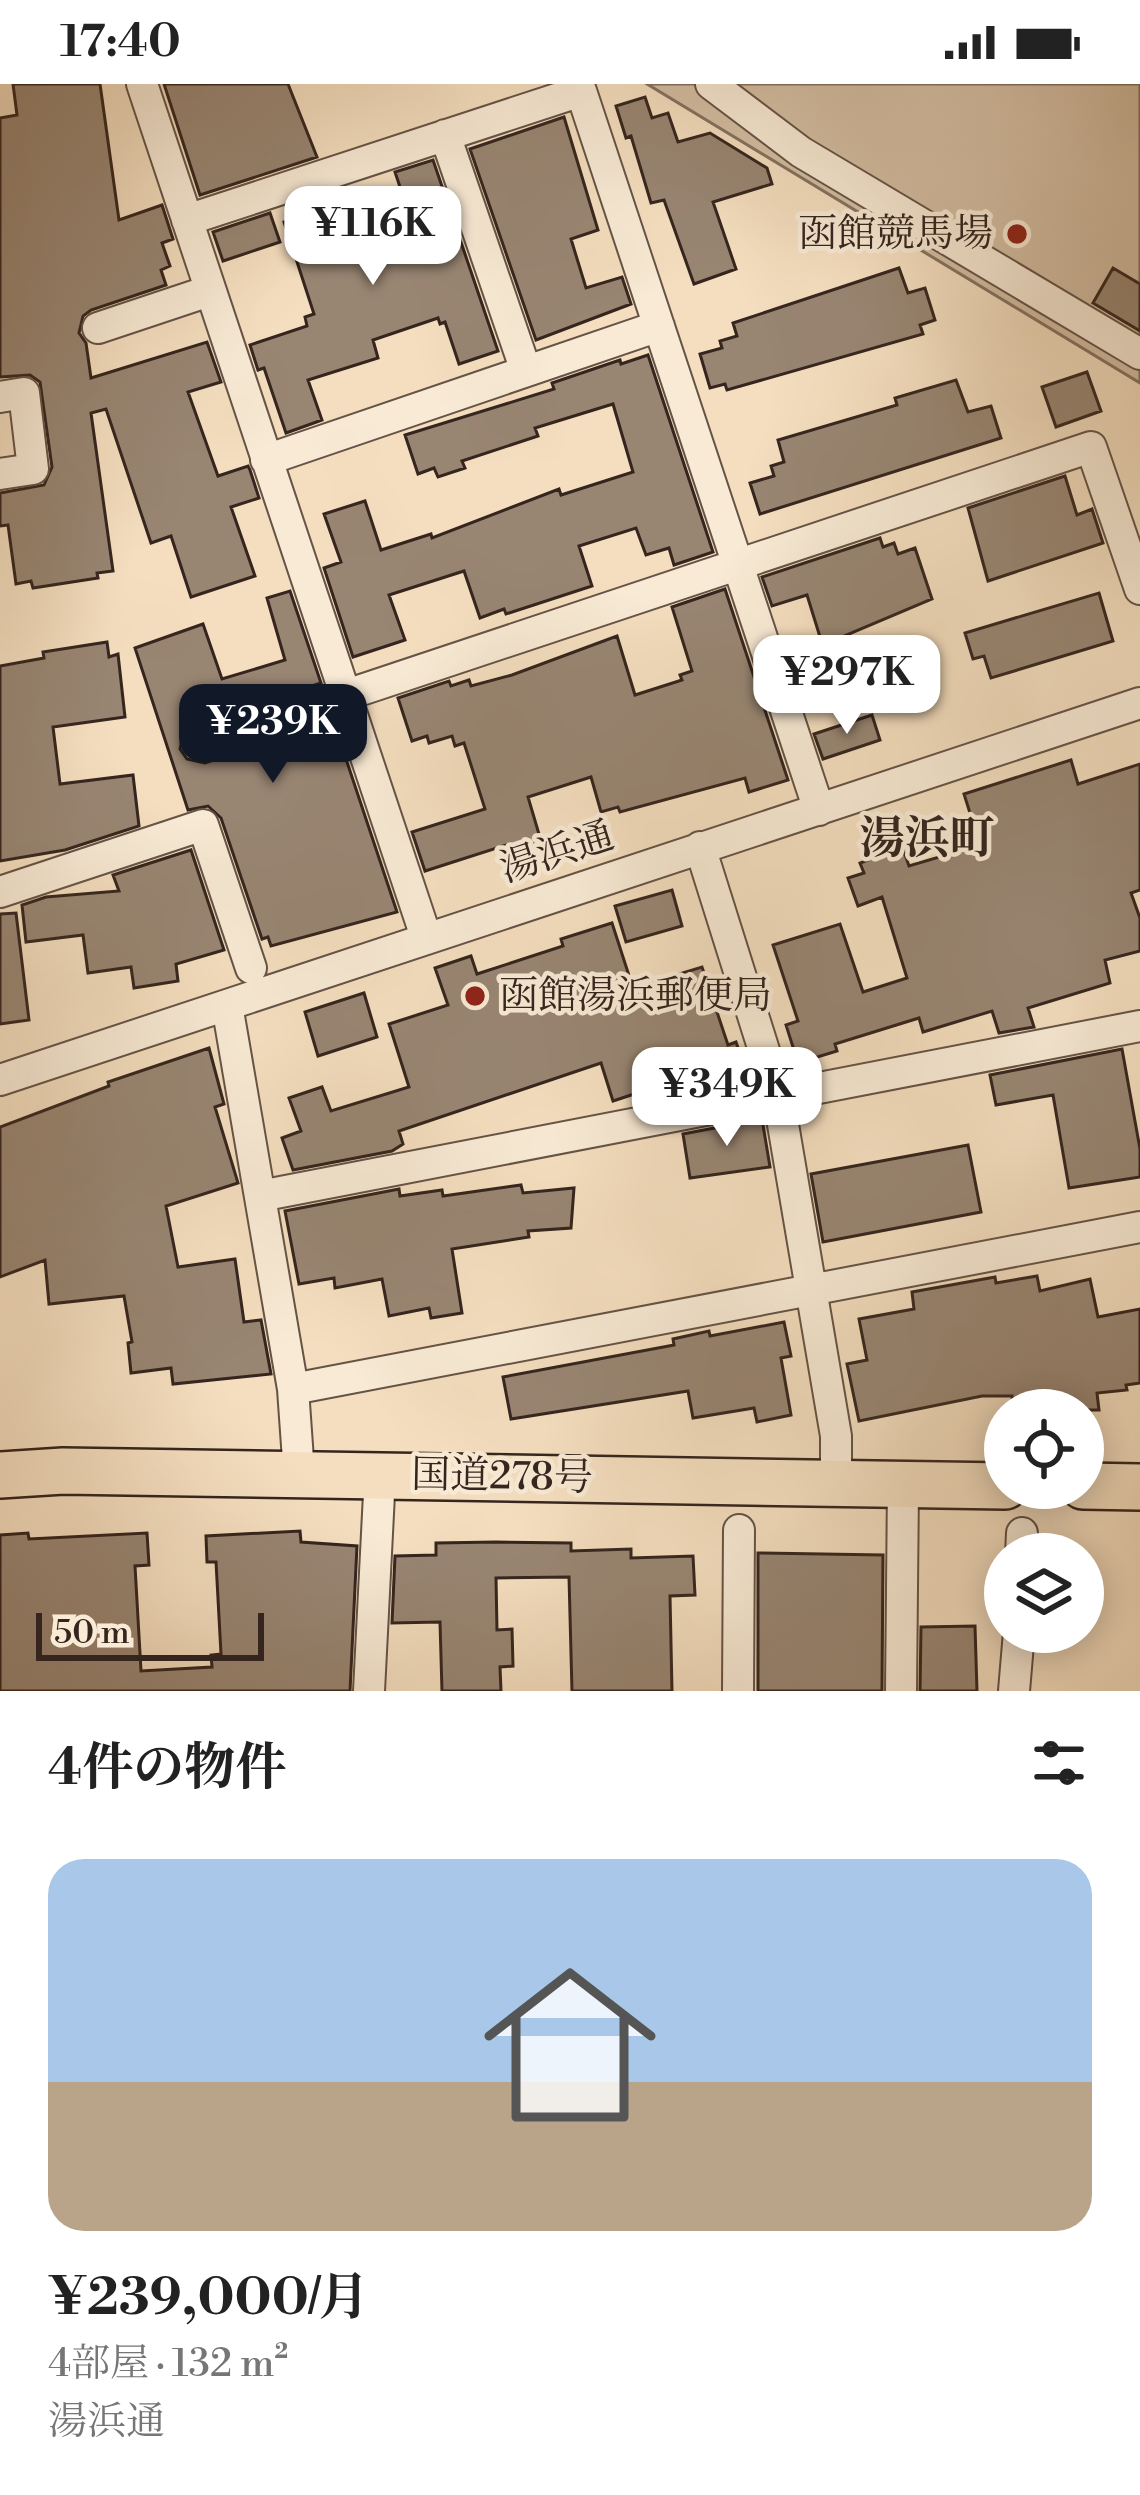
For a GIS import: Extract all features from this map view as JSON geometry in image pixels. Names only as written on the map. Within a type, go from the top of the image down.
[{"type":"highway","name":"国道278号","points":[[0,1475],[63,1471],[380,1474],[984,1486]]},
{"type":"highway","points":[[1104,1486],[1140,1487]]},
{"type":"street","points":[[142,84],[426,938]]},
{"type":"street","points":[[711,84],[801,152],[1140,354]]},
{"type":"street","points":[[187,220],[581,91],[819,810]]},
{"type":"street","points":[[445,135],[526,371]]},
{"type":"street","points":[[98,328],[209,291]]},
{"type":"street","points":[[266,460],[658,326]]},
{"type":"street","points":[[0,397],[24,393],[33,469],[0,474]]},
{"type":"street","points":[[199,744],[1091,447],[1140,589]]},
{"type":"street","name":"湯浜通","points":[[0,1080],[1140,703]]},
{"type":"street","points":[[0,892],[202,825],[250,968]]},
{"type":"street","points":[[700,847],[778,1095],[836,1436],[836,1486]]},
{"type":"street","points":[[227,1005],[293,1389],[299,1474]]},
{"type":"street","points":[[260,1196],[1140,1026]]},
{"type":"street","points":[[293,1389],[1140,1227]]},
{"type":"street","points":[[369,1691],[380,1474]]},
{"type":"street","points":[[901,1691],[903,1486]]},
{"type":"street","points":[[738,1691],[739,1530]]},
{"type":"street","points":[[1014,1691],[1017,1653]]},
{"type":"shaded area","name":"函館競馬場","points":[[647,84],[1140,84],[1140,383]]},
{"type":"building","points":[[13,84],[100,84],[119,220],[162,205],[173,239],[162,243],[170,266],[161,270],[166,285],[91,310],[83,316],[79,333],[86,343],[91,378],[207,342],[221,382],[188,392],[218,476],[248,466],[250,470],[259,498],[231,507],[255,576],[191,597],[171,536],[151,543],[106,409],[91,413],[113,571],[97,573],[98,578],[33,588],[31,581],[16,584],[8,525],[0,526],[0,493],[44,485],[52,467],[40,382],[30,375],[0,377],[0,118],[17,115]]},
{"type":"building","points":[[164,84],[288,84],[317,157],[200,195]]},
{"type":"building","points":[[645,97],[652,118],[668,113],[678,142],[710,133],[767,168],[772,184],[713,202],[736,269],[694,284],[664,200],[651,203],[631,136],[626,138],[616,106]]},
{"type":"building","points":[[564,117],[598,230],[571,239],[586,288],[622,277],[631,304],[536,340],[470,149]]},
{"type":"building","points":[[433,160],[498,351],[459,364],[445,322],[440,324],[438,318],[373,340],[378,358],[308,380],[322,420],[286,433],[264,368],[258,370],[250,345],[307,326],[305,317],[314,314],[284,222],[400,187],[395,172]]},
{"type":"building","points":[[270,213],[280,242],[223,261],[213,232]]},
{"type":"building","points":[[899,268],[908,293],[925,288],[935,320],[920,325],[923,334],[727,390],[725,384],[710,388],[700,354],[722,348],[720,341],[737,336],[733,323]]},
{"type":"building","points":[[1113,268],[1140,284],[1140,331],[1093,303]]},
{"type":"building","points":[[648,355],[713,552],[674,565],[669,548],[646,555],[636,528],[579,546],[592,586],[480,618],[464,571],[389,595],[405,640],[353,657],[324,568],[341,562],[324,514],[365,501],[381,550],[431,534],[432,538],[559,489],[561,495],[633,472],[613,404],[535,428],[538,436],[462,461],[465,468],[438,477],[434,468],[418,474],[405,435],[554,389],[552,383],[620,360],[621,364]]},
{"type":"building","points":[[1087,372],[1101,411],[1056,427],[1042,387]]},
{"type":"building","points":[[956,380],[968,412],[991,406],[1001,438],[760,514],[750,483],[774,476],[771,466],[784,462],[778,440],[897,405],[895,398]]},
{"type":"building","points":[[1065,476],[1077,515],[1092,509],[1103,543],[988,581],[968,508]]},
{"type":"building","points":[[880,538],[883,547],[894,543],[898,554],[915,548],[932,599],[844,636],[855,672],[799,688],[791,664],[825,653],[807,595],[772,606],[762,577]]},
{"type":"building","points":[[725,589],[788,780],[749,792],[745,778],[620,812],[618,807],[601,812],[591,777],[528,797],[544,851],[515,861],[509,844],[425,871],[412,832],[485,809],[464,743],[455,746],[452,736],[429,743],[427,736],[412,741],[398,698],[449,681],[451,686],[469,680],[471,686],[512,675],[617,636],[635,695],[682,680],[680,675],[692,671],[672,607]]},
{"type":"building","points":[[290,591],[321,683],[193,725],[184,732],[180,749],[187,759],[205,763],[333,720],[397,912],[271,946],[268,937],[262,939],[221,818],[208,806],[188,810],[135,648],[203,624],[222,679],[285,660],[267,598]]},
{"type":"building","points":[[1099,593],[1113,641],[991,678],[984,656],[973,659],[965,633]]},
{"type":"building","points":[[107,642],[109,657],[118,654],[125,717],[53,727],[60,784],[133,775],[139,826],[65,850],[0,861],[0,666],[44,658],[43,652]]},
{"type":"building","points":[[872,715],[880,740],[823,759],[814,734]]},
{"type":"building","points":[[1071,760],[1078,784],[1140,764],[1140,890],[1131,893],[1140,918],[1140,951],[1105,960],[1110,983],[1028,1008],[1034,1027],[999,1033],[992,1011],[923,1032],[919,1018],[835,1044],[837,1051],[798,1063],[786,1025],[798,1021],[773,945],[840,924],[863,992],[907,978],[882,897],[858,906],[848,878],[864,873],[860,863],[868,860],[863,845],[897,832],[909,866],[980,845],[964,794]]},
{"type":"building","points":[[191,850],[224,950],[176,964],[178,981],[134,988],[131,967],[88,973],[83,935],[26,942],[22,905],[46,897],[119,891],[113,875]]},
{"type":"building","points":[[672,890],[682,926],[626,942],[615,906]]},
{"type":"building","points":[[16,913],[29,1020],[0,1024],[0,914]]},
{"type":"building","points":[[612,923],[633,988],[702,967],[728,1045],[736,1042],[750,1082],[707,1090],[701,1072],[613,1101],[601,1063],[399,1131],[403,1144],[392,1151],[293,1170],[282,1138],[301,1131],[289,1098],[322,1087],[331,1111],[409,1087],[389,1024],[448,1005],[435,968],[471,956],[477,974],[563,946],[561,939]]},
{"type":"building","points":[[364,993],[377,1037],[318,1056],[305,1012]]},
{"type":"building","points":[[209,1048],[224,1104],[215,1107],[238,1183],[166,1206],[178,1267],[235,1259],[244,1322],[261,1320],[271,1374],[173,1384],[171,1368],[131,1373],[128,1343],[132,1342],[124,1296],[49,1304],[45,1260],[0,1277],[0,1127],[109,1086],[108,1082]]},
{"type":"building","points":[[1122,1049],[1140,1149],[1140,1177],[1069,1188],[1053,1095],[996,1105],[990,1075]]},
{"type":"building","points":[[762,1119],[770,1167],[690,1178],[683,1134]]},
{"type":"building","points":[[968,1145],[981,1212],[823,1242],[811,1174]]},
{"type":"building","points":[[521,1185],[523,1193],[574,1188],[571,1228],[528,1231],[529,1237],[452,1249],[462,1313],[431,1318],[429,1308],[389,1316],[382,1279],[335,1288],[334,1278],[299,1284],[285,1211],[399,1189],[400,1196],[442,1190],[443,1196]]},
{"type":"building","points":[[1037,1276],[1040,1291],[1090,1279],[1098,1317],[1140,1309],[1140,1383],[1104,1392],[984,1389],[984,1396],[859,1421],[847,1364],[867,1360],[859,1319],[914,1309],[912,1292],[995,1277],[996,1283]]},
{"type":"building","points":[[784,1322],[791,1356],[781,1358],[791,1415],[757,1422],[754,1408],[693,1418],[688,1391],[511,1419],[503,1377],[674,1345],[673,1339],[709,1331],[710,1336]]},
{"type":"building","points":[[300,1531],[301,1542],[357,1546],[350,1691],[0,1691],[0,1535],[28,1533],[29,1539],[147,1533],[149,1565],[135,1566],[141,1671],[212,1667],[211,1655],[221,1654],[216,1562],[207,1562],[206,1536]]},
{"type":"building","points":[[436,1543],[571,1543],[571,1551],[631,1549],[631,1558],[693,1556],[695,1595],[670,1596],[672,1691],[572,1691],[569,1577],[496,1578],[497,1630],[512,1629],[513,1666],[500,1667],[501,1691],[442,1691],[440,1622],[392,1623],[395,1556],[436,1555]]},
{"type":"building","points":[[758,1553],[883,1555],[882,1691],[758,1691]]},
{"type":"building","points":[[975,1626],[977,1691],[920,1691],[921,1627]]},
{"type":"place","name":"函館競馬場","points":[[1017,234]]},
{"type":"place","name":"函館湯浜郵便局","points":[[475,996]]},
{"type":"district","name":"湯浜町","points":[[927,839]]}]
